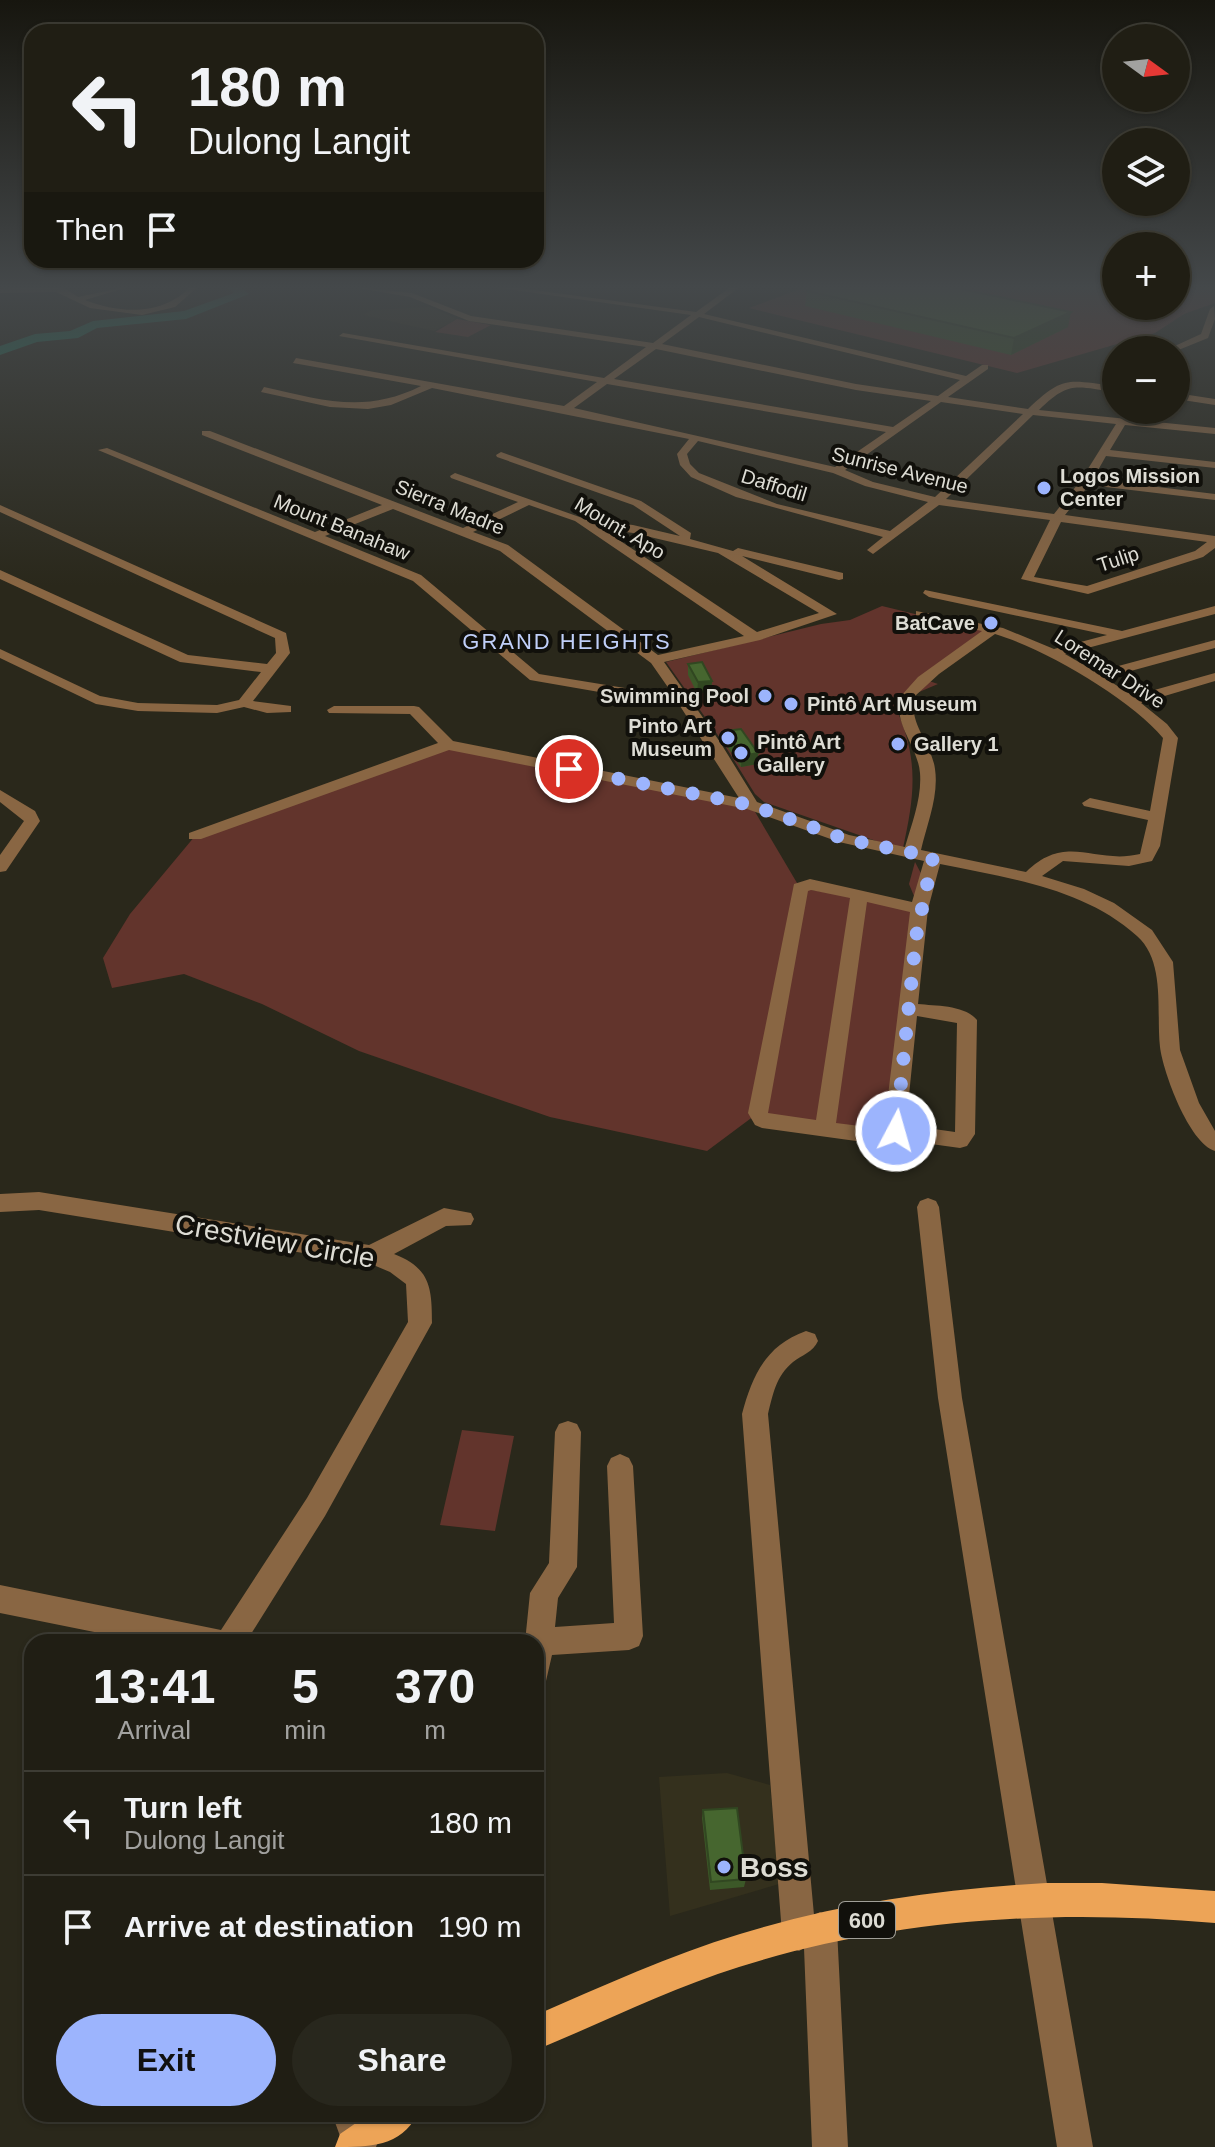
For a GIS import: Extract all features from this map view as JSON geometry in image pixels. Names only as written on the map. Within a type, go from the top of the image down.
[{"type":"main road","name":"600","points":[[544,2030],[677,1973],[810,1931],[925,1909],[1033,1898],[1143,1899],[1215,1907]]},
{"type":"main road","points":[[354,2134],[381,2122]]},
{"type":"street","points":[[264,390],[347,407],[373,407],[405,400],[429,386]]},
{"type":"street","name":"Sunrise Avenue","points":[[438,386],[696,437],[837,471],[869,484],[937,501],[1215,541]]},
{"type":"street","points":[[553,418],[600,386]]},
{"type":"street","points":[[631,386],[895,430]]},
{"type":"street","points":[[864,386],[935,400],[1102,420]]},
{"type":"street","points":[[837,471],[956,386]]},
{"type":"street","points":[[873,550],[937,501],[1010,434],[1029,412],[1056,388],[1062,386]]},
{"type":"street","points":[[1190,398],[1215,402]]},
{"type":"street","points":[[1057,518],[1086,481],[1121,424]]},
{"type":"street","points":[[1143,424],[1215,431]]},
{"type":"street","name":"Sierra Madre","points":[[206,433],[504,548],[656,660],[751,805]]},
{"type":"street","name":"Daffodil","points":[[696,437],[682,454],[685,465],[695,475],[773,506],[891,535]]},
{"type":"street","name":"Mount Banahaw","points":[[103,450],[417,578],[535,677],[685,702]]},
{"type":"street","points":[[1104,453],[1215,465]]},
{"type":"street","points":[[501,455],[637,503],[697,543]]},
{"type":"street","name":"Mount. Apo","points":[[455,476],[585,523],[755,637]]},
{"type":"street","points":[[1086,481],[1215,497]]},
{"type":"street","points":[[466,531],[529,501]]},
{"type":"street","points":[[313,537],[395,504]]},
{"type":"street","points":[[0,508],[281,636],[283,653],[244,703]]},
{"type":"street","name":"Tulip","points":[[1057,518],[1027,579],[1088,590],[1199,554],[1215,541]]},
{"type":"street","points":[[585,523],[697,543],[839,576]]},
{"type":"street","points":[[656,660],[829,616],[722,550]]},
{"type":"street","points":[[0,574],[185,659],[273,669]]},
{"type":"street","points":[[929,593],[1104,629],[1124,636]]},
{"type":"street","points":[[1053,653],[1215,610]]},
{"type":"street","name":"Loremar Drive","points":[[921,614],[1023,639],[1053,653],[1129,702],[1166,729],[1171,738],[1150,853],[1146,857],[1126,862],[1064,855],[1042,863],[1030,878]]},
{"type":"street","points":[[1195,617],[1215,627]]},
{"type":"street","points":[[912,853],[926,787],[927,763],[906,711],[906,698],[922,682],[991,631]]},
{"type":"street","points":[[1091,678],[1215,644]]},
{"type":"street","points":[[0,653],[106,702],[138,707],[217,709],[244,703],[267,709],[286,709]]},
{"type":"street","points":[[1129,702],[1215,677]]},
{"type":"street","points":[[334,710],[414,710],[448,745]]},
{"type":"street","points":[[195,836],[448,745],[751,805],[845,839],[1030,878],[1078,893],[1108,907],[1131,921],[1154,946],[1164,962],[1170,1050],[1199,1123],[1215,1143]]},
{"type":"street","points":[[0,795],[29,814],[32,821],[0,867]]},
{"type":"street","points":[[1090,803],[1157,817]]},
{"type":"street","points":[[896,1131],[919,909],[933,857]]},
{"type":"street","points":[[909,1009],[959,1016],[967,1020],[964,1138],[955,1140],[896,1131],[885,1137],[767,1122],[758,1113],[800,888],[810,884],[919,909]]},
{"type":"street","points":[[825,1129],[859,895]]},
{"type":"street","name":"Crestview Circle","points":[[0,1203],[39,1201],[371,1255],[411,1271],[421,1289],[420,1323],[316,1507],[235,1634]]},
{"type":"street","points":[[928,1207],[950,1398],[981,1567],[1075,2147]]},
{"type":"street","points":[[371,1255],[444,1217],[463,1219]]},
{"type":"street","points":[[806,1341],[779,1357],[763,1382],[755,1414],[830,2147]]},
{"type":"street","points":[[540,1634],[544,1593],[563,1567],[568,1432]]},
{"type":"street","points":[[544,1642],[629,1636],[620,1466]]},
{"type":"street","points":[[0,1599],[175,1634]]},
{"type":"shaded area","points":[[882,606],[989,632],[920,678],[938,684],[898,701],[895,706],[908,743],[912,776],[903,848],[764,802],[755,794],[666,662],[821,624],[850,620]]},
{"type":"shaded area","points":[[448,745],[751,805],[800,888],[919,908],[909,884],[915,862],[926,883],[885,1137],[758,1113],[707,1151],[550,1117],[359,1051],[262,1004],[184,974],[112,988],[103,958],[130,914],[195,836]]},
{"type":"shaded area","points":[[462,1430],[514,1436],[495,1531],[440,1525]]},
{"type":"shaded area","points":[[727,1773],[770,1785],[779,1884],[670,1916],[659,1777]]},
{"type":"building","points":[[702,662],[712,681],[698,682],[688,664]]},
{"type":"building","points":[[741,729],[758,753],[742,756],[725,731]]},
{"type":"building","name":"Boss","points":[[737,1808],[746,1879],[711,1882],[703,1810]]},
{"type":"place","name":"Logos Mission Center","points":[[1044,488]]},
{"type":"place","name":"BatCave","points":[[991,623]]},
{"type":"place","name":"Swimming Pool","points":[[765,696]]},
{"type":"place","name":"Pintô Art Museum","points":[[791,704]]},
{"type":"place","name":"Pinto Art Museum","points":[[728,738]]},
{"type":"place","name":"Gallery 1","points":[[898,744]]},
{"type":"place","name":"Pintô Art Gallery","points":[[741,753]]},
{"type":"place","name":"Boss","points":[[724,1867]]},
{"type":"district","name":"GRAND HEIGHTS","points":[[567,641]]},
{"type":"route","points":[[569,769],[751,805],[845,839],[933,857],[919,909],[896,1131]]}]
